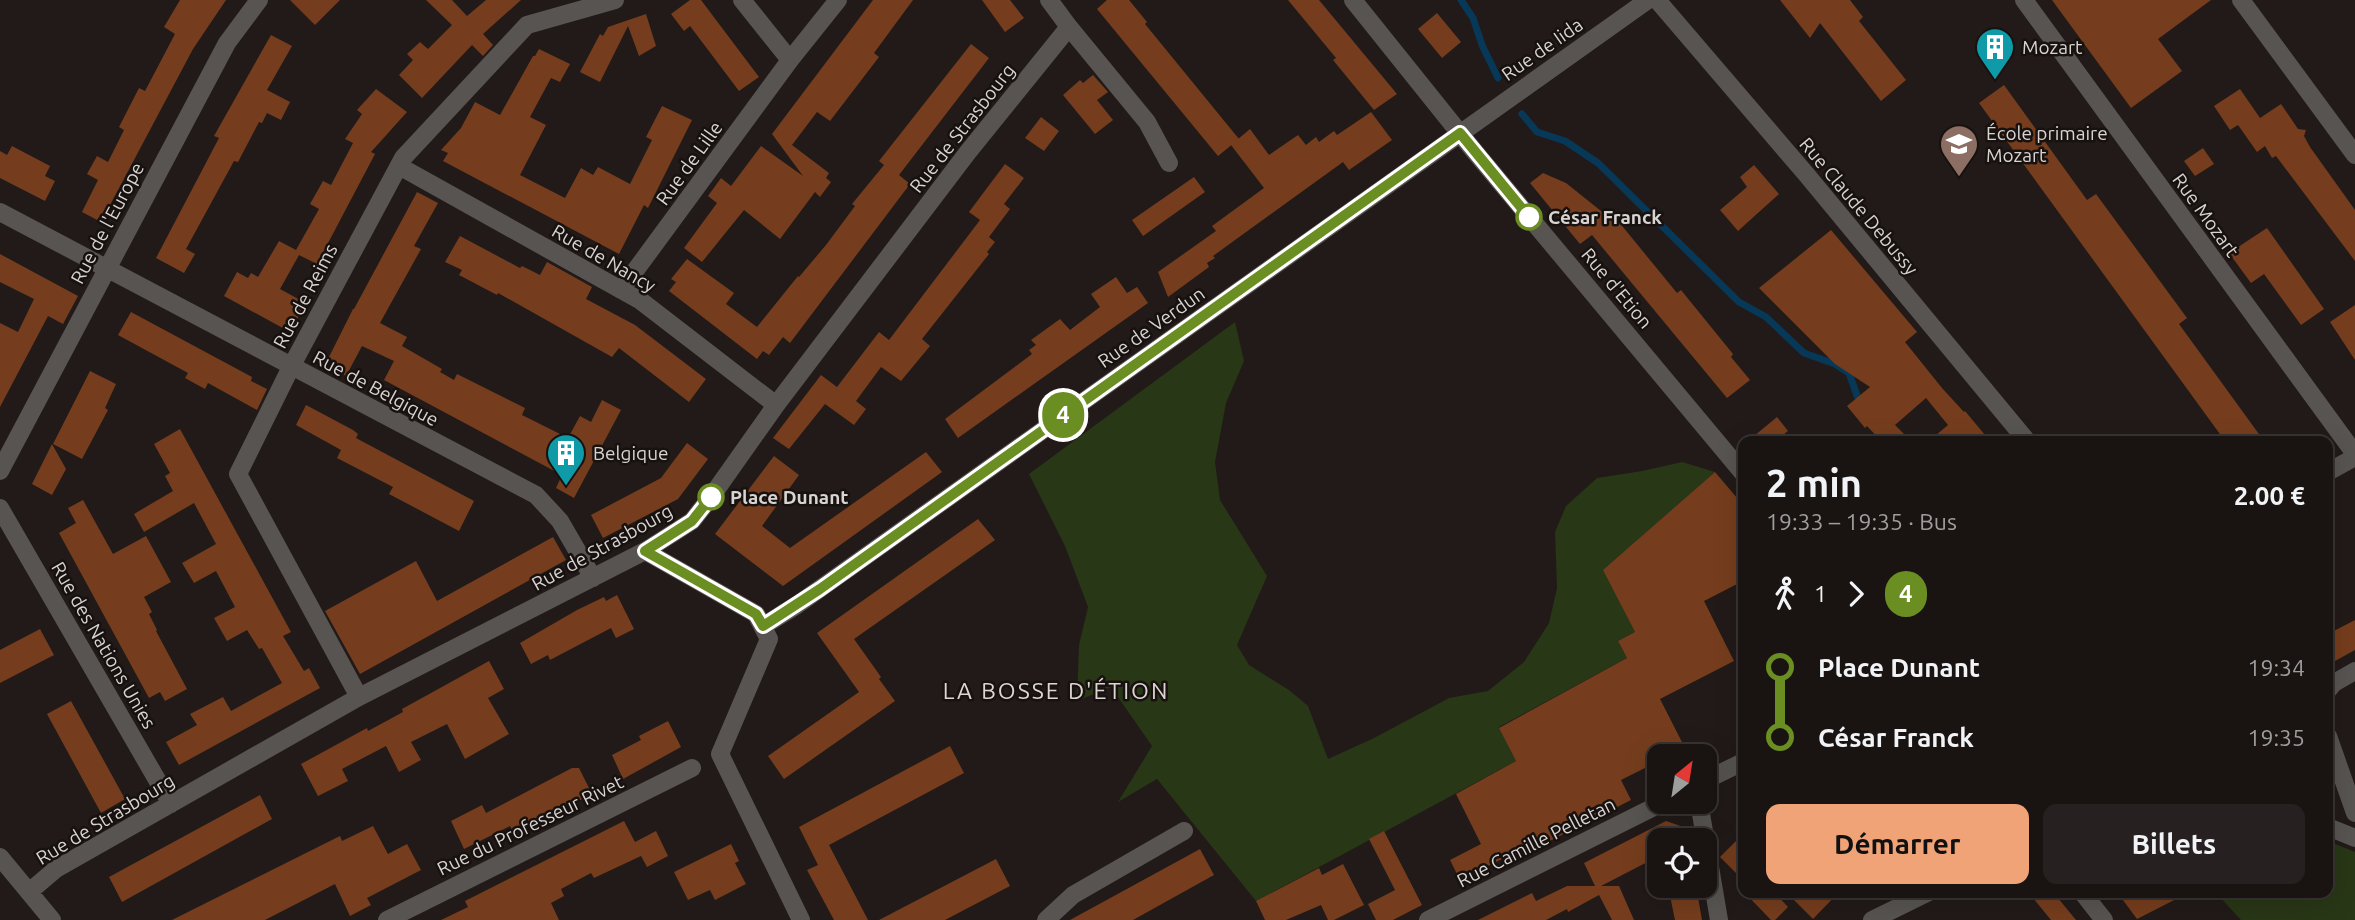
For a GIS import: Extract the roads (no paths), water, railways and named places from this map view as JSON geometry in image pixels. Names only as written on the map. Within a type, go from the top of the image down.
[{"type":"street","name":"Rue de l'Europe","points":[[0,471],[7,437],[107,269],[227,43],[259,0]]},
{"type":"street","name":"Rue de Reims","points":[[359,697],[238,474],[291,366],[403,158],[527,25],[615,0]]},
{"type":"street","points":[[742,0],[790,60]]},
{"type":"street","name":"Rue de Lille","points":[[621,290],[790,60],[838,0]]},
{"type":"street","points":[[1049,0],[1147,122],[1169,163]]},
{"type":"street","name":"Rue d'Etion","points":[[1353,0],[1738,467]]},
{"type":"street","name":"Rue de Iida","points":[[1460,133],[1648,0]]},
{"type":"street","name":"Rue Claude Debussy","points":[[1657,0],[1815,185],[2023,436]]},
{"type":"street","name":"Rue Mozart","points":[[2024,0],[2355,456]]},
{"type":"street","points":[[2241,0],[2355,155]]},
{"type":"street","name":"Rue de Strasbourg","points":[[29,892],[56,869],[359,697],[645,551],[692,521],[776,405],[968,152],[1069,27]]},
{"type":"street","name":"Rue de Verdun","points":[[763,626],[820,589],[1460,133]]},
{"type":"street","name":"Rue de Nancy","points":[[399,166],[641,301],[776,405]]},
{"type":"street","name":"Rue de Belgique","points":[[0,212],[536,495],[560,521],[593,578]]},
{"type":"street","points":[[2333,469],[2355,456]]},
{"type":"street","name":"Rue des Nations Unies","points":[[0,508],[171,804]]},
{"type":"street","points":[[645,551],[756,614],[769,639],[720,754],[801,920]]},
{"type":"street","points":[[2333,684],[2355,671]]},
{"type":"street","points":[[2333,751],[2355,815],[2341,832]]},
{"type":"street","points":[[1717,775],[1738,764]]},
{"type":"street","name":"Rue du Professeur Rivet","points":[[387,920],[692,768]]},
{"type":"street","name":"Rue Camille Pelletan","points":[[1428,920],[1647,810]]},
{"type":"street","points":[[1701,814],[1719,920]]},
{"type":"street","points":[[1046,920],[1073,895],[1184,831]]},
{"type":"street","points":[[0,857],[52,920]]},
{"type":"street","points":[[1872,920],[1917,898]]},
{"type":"street","points":[[2087,898],[2104,920]]},
{"type":"waterway","points":[[1461,0],[1473,18],[1498,78]]},
{"type":"waterway","points":[[1522,114],[1537,132],[1565,141],[1598,163],[1739,302],[1766,317],[1804,353],[1835,364],[1849,373],[1860,404]]},
{"type":"place","name":"Mozart","points":[[1995,81]]},
{"type":"place","name":"École primaire Mozart","points":[[1959,178]]},
{"type":"place","name":"César Franck","points":[[1529,217]]},
{"type":"place","name":"Belgique","points":[[566,487]]},
{"type":"place","name":"Place Dunant","points":[[711,497]]},
{"type":"district","name":"LA BOSSE D'ÉTION","points":[[1056,691]]}]
